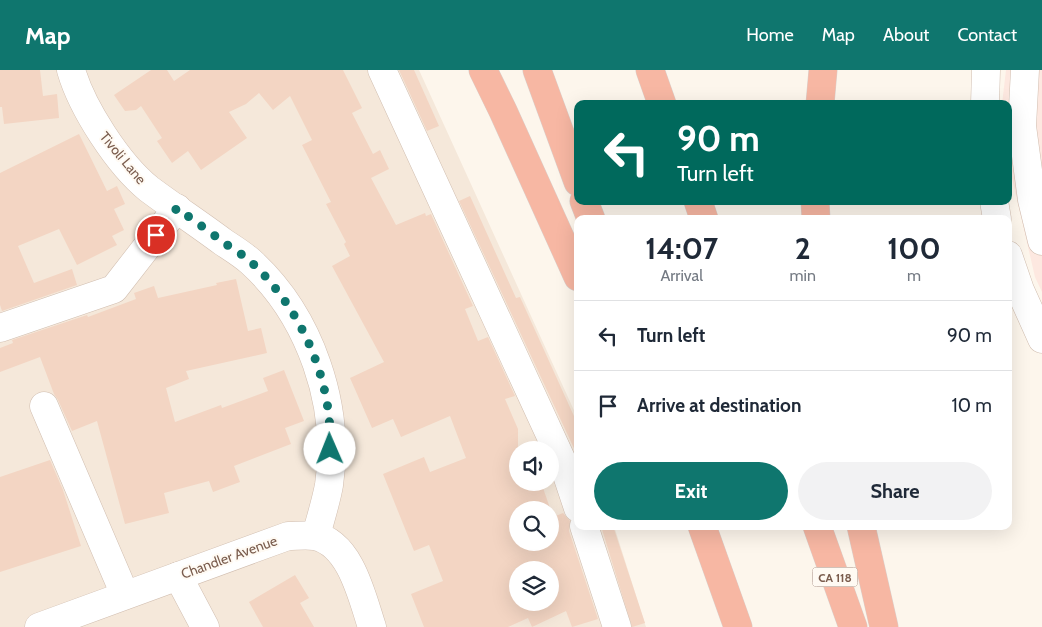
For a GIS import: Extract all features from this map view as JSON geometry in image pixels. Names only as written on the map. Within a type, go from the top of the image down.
[{"type":"highway","points":[[482,70],[503,111],[574,268]]},
{"type":"highway","points":[[537,70],[574,171]]},
{"type":"highway","points":[[650,70],[661,100]]},
{"type":"highway","points":[[820,100],[823,70]]},
{"type":"highway","points":[[697,530],[721,580]]},
{"type":"highway","points":[[703,530],[738,627]]},
{"type":"highway","name":"CA 118","points":[[817,530],[853,627]]},
{"type":"highway","points":[[862,530],[884,627]]},
{"type":"street","points":[[382,70],[563,463],[574,496]]},
{"type":"street","points":[[986,70],[986,100]]},
{"type":"street","points":[[1025,70],[1022,126],[1032,200],[1042,241]]},
{"type":"street","name":"Tivoli Lane","points":[[74,71],[96,124],[127,167],[148,188],[250,261],[280,294],[302,328],[321,376],[331,431],[329,485],[316,536]]},
{"type":"street","points":[[0,328],[114,289],[177,208]]},
{"type":"street","points":[[1012,267],[1020,290],[1042,339]]},
{"type":"street","points":[[44,406],[125,595]]},
{"type":"street","points":[[585,530],[617,627]]},
{"type":"street","name":"Chandler Avenue","points":[[41,627],[288,536],[316,536]]},
{"type":"street","points":[[316,536],[334,546],[350,564],[372,627]]},
{"type":"street","points":[[178,576],[204,627]]},
{"type":"shaded area","points":[[0,70],[419,70],[574,410],[574,530],[615,530],[646,627],[0,627]]},
{"type":"shaded area","points":[[1006,70],[1042,70],[1042,292],[1035,277],[1012,178],[1012,100],[1002,100]]},
{"type":"building","points":[[0,70],[40,70],[43,96],[57,94],[59,118],[4,124],[2,107],[0,107]]},
{"type":"building","points":[[151,70],[167,70],[174,81],[190,70],[343,70],[362,108],[352,113],[373,154],[380,150],[389,169],[371,178],[396,225],[425,213],[426,216],[431,214],[473,306],[465,309],[478,341],[488,337],[515,396],[505,399],[518,429],[518,441],[509,441],[509,491],[544,491],[548,501],[509,501],[509,551],[559,551],[559,515],[563,513],[570,521],[569,531],[598,619],[572,627],[566,611],[532,627],[528,618],[508,627],[424,627],[411,594],[443,581],[429,545],[414,551],[383,474],[424,457],[430,472],[466,458],[450,416],[401,437],[393,419],[372,428],[350,378],[384,362],[332,266],[350,256],[344,244],[346,242],[326,204],[331,202],[302,145],[312,140],[290,96],[273,110],[259,93],[246,104],[229,112],[247,138],[201,170],[188,151],[172,163],[157,141],[162,138],[141,106],[136,110],[125,111],[114,95]]},
{"type":"building","points":[[399,70],[414,70],[439,126],[427,131]]},
{"type":"building","points":[[79,134],[107,191],[117,186],[125,204],[114,209],[124,230],[112,236],[117,245],[77,265],[59,229],[18,246],[34,283],[72,269],[77,285],[2,311],[0,305],[0,173]]},
{"type":"building","points":[[470,196],[516,298],[520,297],[574,416],[574,448],[459,201]]},
{"type":"building","points":[[236,279],[248,331],[261,328],[267,353],[186,371],[189,379],[166,388],[175,422],[221,405],[222,408],[268,391],[263,378],[284,370],[304,421],[285,428],[291,444],[234,466],[240,482],[213,492],[209,481],[164,493],[169,513],[125,524],[97,421],[72,431],[54,394],[40,357],[0,372],[0,348],[13,343],[12,340],[87,315],[88,317],[136,299],[134,293],[154,286],[158,298]]},
{"type":"building","points":[[50,460],[63,490],[81,546],[0,572],[0,477]]},
{"type":"building","points":[[602,530],[614,530],[645,623],[632,627]]},
{"type":"building","points":[[295,575],[309,598],[300,603],[314,627],[263,627],[249,602]]},
{"type":"route","points":[[156,235],[177,208],[250,261],[280,294],[302,328],[321,376],[331,431],[330,449]]}]
